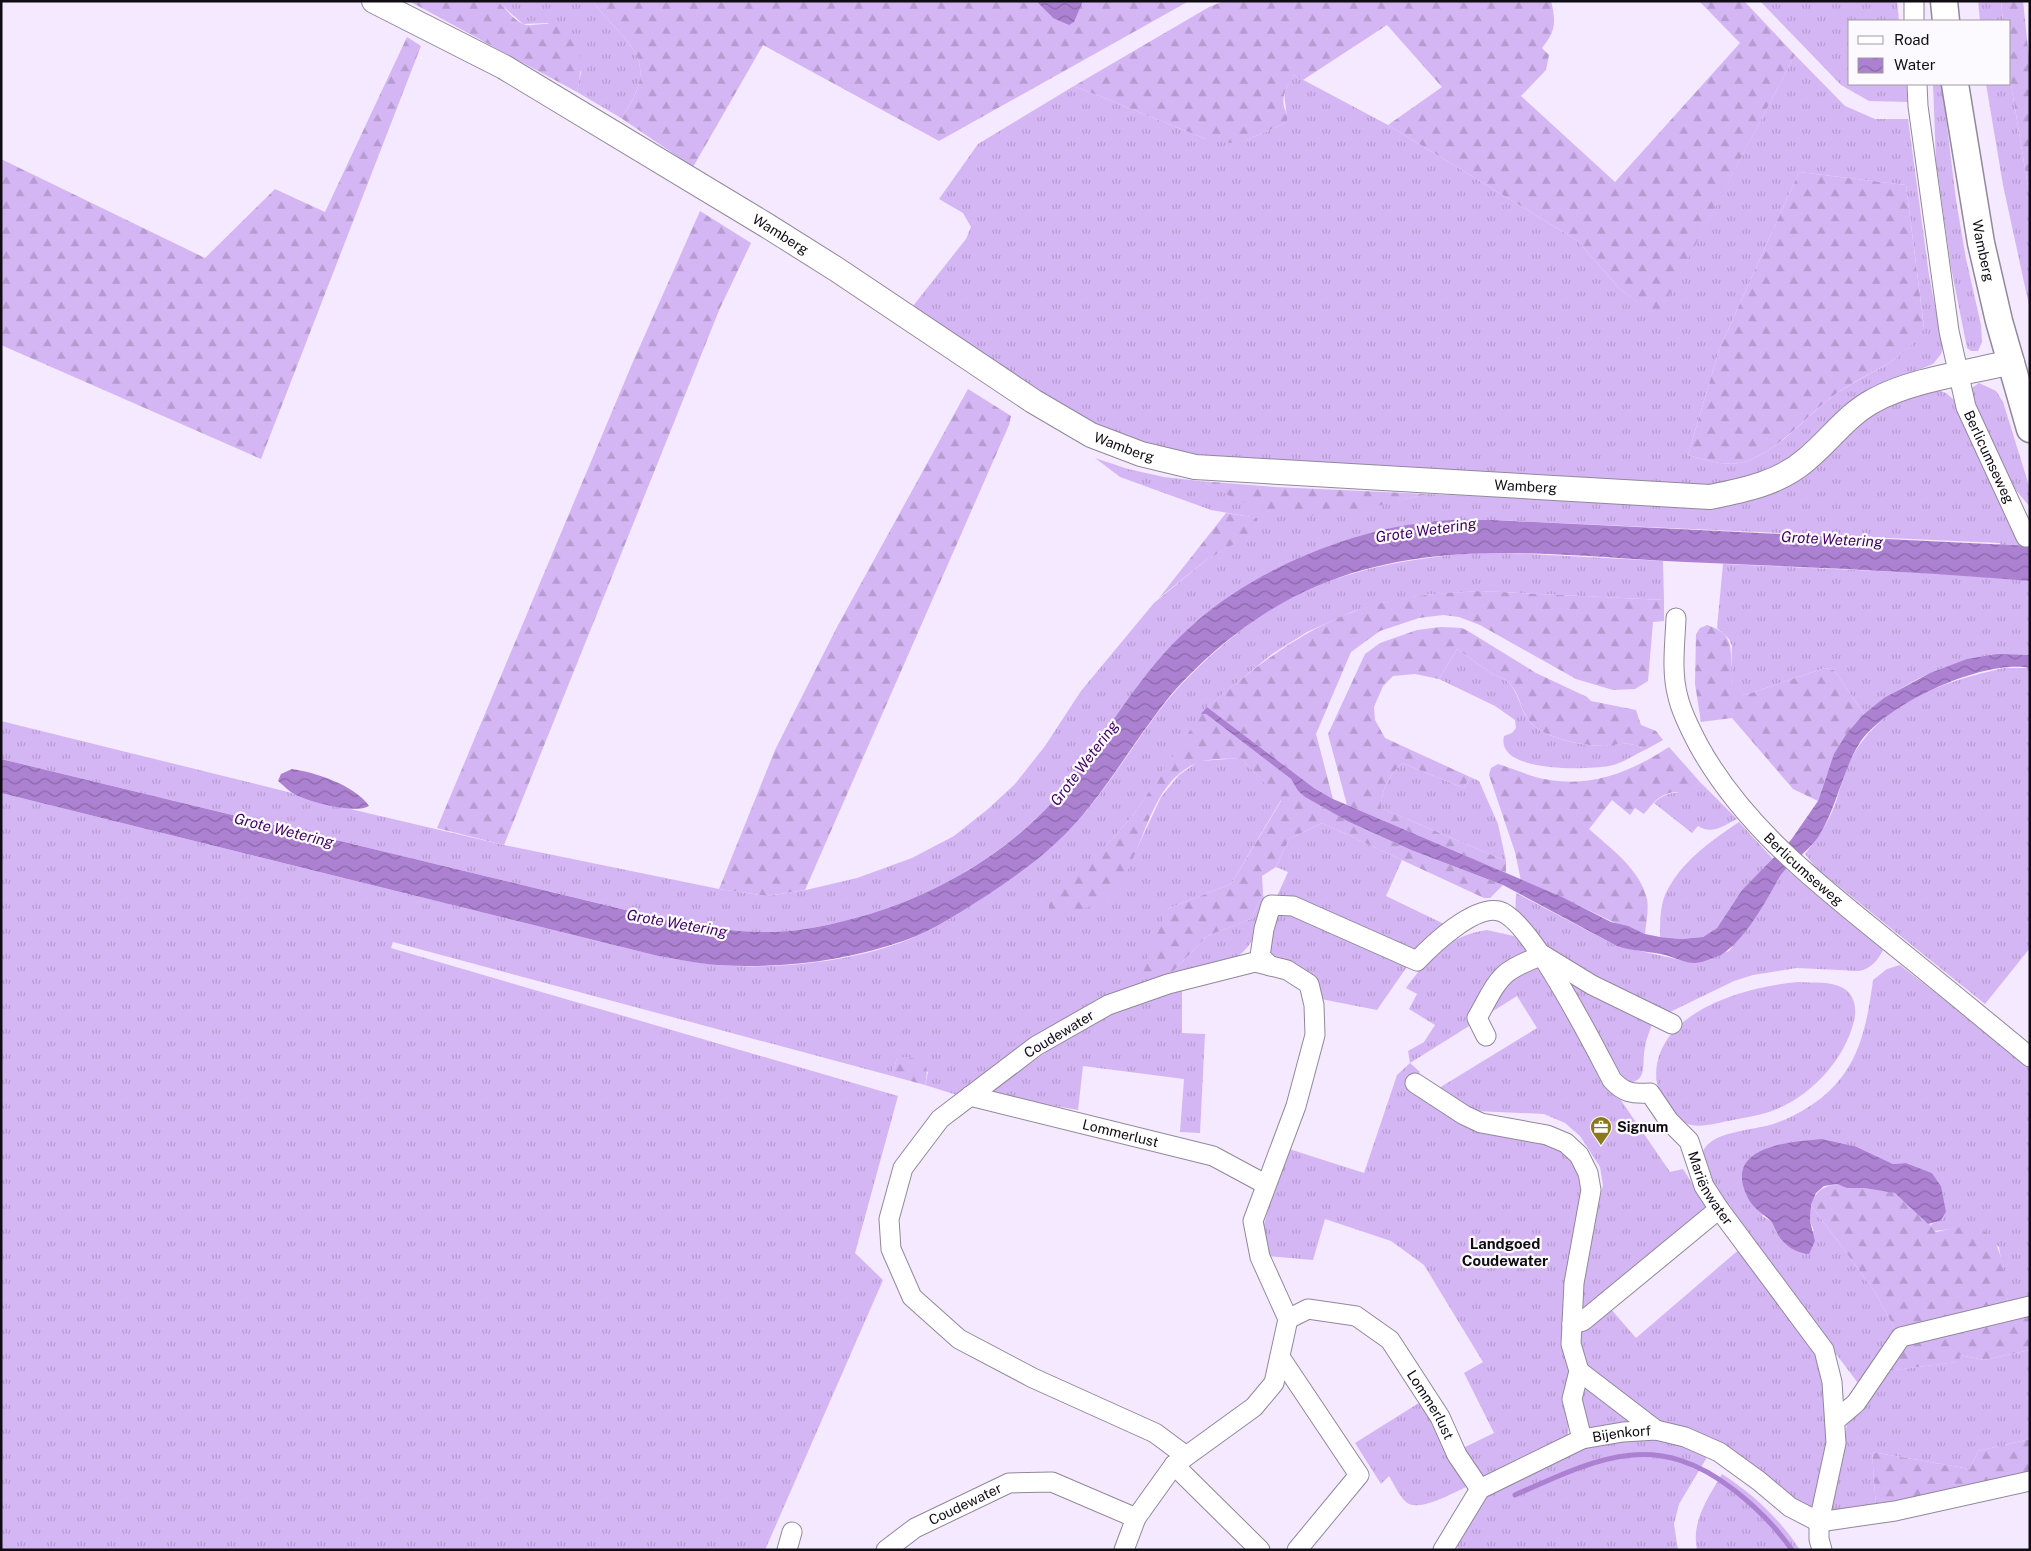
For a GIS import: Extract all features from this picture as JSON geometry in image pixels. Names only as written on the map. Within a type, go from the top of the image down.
[{"type":"main road","points":[[1944,1],[1946,20]]},
{"type":"main road","name":"Wamberg","points":[[1955,85],[1981,243],[1999,321],[2012,362]]},
{"type":"main road","points":[[2012,362],[2030,429]]},
{"type":"street","name":"Wamberg","points":[[374,1],[504,67],[836,269],[1033,401],[1091,435],[1140,454],[1195,467],[1710,497],[1743,491],[1776,480],[1807,459],[1855,412],[1873,401],[1898,390],[2012,362]]},
{"type":"street","points":[[1914,1],[1914,20]]},
{"type":"street","points":[[1917,85],[1918,106],[1949,332],[1959,374]]},
{"type":"street","name":"Berlicumseweg","points":[[1959,374],[1966,407],[2026,537]]},
{"type":"street","name":"Berlicumseweg","points":[[1676,618],[1674,664],[1677,697],[1690,729],[1726,789],[1747,816],[1804,873],[2030,1056]]},
{"type":"street","name":"Mariënwater","points":[[1270,966],[1260,956],[1264,929],[1271,905],[1293,906],[1417,961],[1438,939],[1488,911],[1498,911],[1508,915],[1543,955],[1612,1080],[1621,1090],[1636,1094],[1650,1093],[1669,1121],[1689,1141],[1704,1186],[1824,1350],[1832,1382],[1836,1420],[1836,1443],[1819,1522]]},
{"type":"street","points":[[1486,1036],[1478,1018],[1502,974],[1514,966],[1543,955],[1592,985],[1672,1024]]},
{"type":"street","name":"Coudewater","points":[[1260,1550],[1155,1433],[1033,1378],[959,1339],[912,1297],[891,1249],[890,1219],[904,1168],[940,1119],[1036,1046],[1108,1005],[1168,984],[1255,962],[1287,970],[1309,984],[1314,1005],[1315,1035],[1296,1106],[1265,1184],[1253,1221],[1260,1257],[1288,1319]]},
{"type":"street","points":[[1415,1083],[1464,1115],[1481,1123],[1547,1135],[1566,1143],[1579,1155],[1588,1173],[1591,1190],[1574,1283],[1571,1344],[1579,1371],[1572,1399],[1582,1439]]},
{"type":"street","name":"Lommerlust","points":[[970,1096],[1213,1156],[1265,1184]]},
{"type":"street","points":[[1572,1324],[1583,1321],[1719,1209]]},
{"type":"street","points":[[1836,1420],[1856,1402],[1901,1337],[2030,1306]]},
{"type":"street","name":"Lommerlust","points":[[1288,1319],[1308,1309],[1356,1316],[1390,1340],[1440,1417],[1457,1455],[1480,1489]]},
{"type":"street","points":[[1124,1550],[1136,1518],[1180,1460],[1254,1407],[1274,1382],[1288,1319]]},
{"type":"street","points":[[1280,1357],[1359,1475],[1297,1550]]},
{"type":"street","points":[[1579,1371],[1656,1430]]},
{"type":"street","name":"Bijenkorf","points":[[1480,1489],[1582,1439],[1623,1432],[1656,1430],[1685,1437],[1719,1452],[1759,1481],[1790,1507],[1819,1522]]},
{"type":"street","points":[[1822,1550],[1819,1539],[1819,1522],[1895,1511],[2030,1481]]},
{"type":"street","name":"Coudewater","points":[[886,1550],[915,1528],[1008,1483],[1052,1482],[1136,1518]]},
{"type":"street","points":[[1443,1550],[1480,1489]]},
{"type":"street","points":[[787,1550],[792,1532]]},
{"type":"green space","points":[[409,1],[497,1],[516,20],[523,24],[550,24],[561,27],[570,32],[576,40],[579,50],[580,71],[577,92]]},
{"type":"green space","points":[[497,1],[592,1],[629,43],[640,67],[639,81],[633,98],[621,118],[577,92],[581,72],[548,23],[523,24]]},
{"type":"green space","points":[[592,1],[1036,1],[1053,18],[1083,3],[1083,1],[1189,1],[939,141],[763,45],[693,167],[621,118],[633,98],[639,81],[640,67],[629,43]]},
{"type":"green space","points":[[1224,1],[1551,1],[1554,26],[1542,48],[1549,55],[1546,70],[1521,96],[1615,182],[1740,43],[1699,1],[1744,1],[1795,55],[1657,318],[1619,288],[1578,241],[1388,125],[1442,87],[1387,25],[1303,80],[1294,75],[1287,86],[1283,99],[1287,116],[1286,123],[1246,140],[1230,143],[1206,139],[1074,86],[1209,7]]},
{"type":"green space","points":[[1760,1],[1897,1],[1899,20],[1848,20],[1848,85],[1906,85],[1909,102],[1869,101],[1841,85]]},
{"type":"green space","points":[[1978,1],[2001,1],[2003,20],[1980,20]]},
{"type":"green space","points":[[2001,1],[2023,1],[2030,67],[2030,199],[2011,84],[2011,20],[2003,20]]},
{"type":"green space","points":[[407,37],[421,46],[261,459],[1,345],[1,159],[205,258],[275,189],[325,212]]},
{"type":"green space","points":[[1795,55],[1845,106],[1875,119],[1908,119],[1929,275],[1943,348],[1941,354],[1933,364],[1884,384],[1792,460],[1771,471],[1702,487],[1191,461],[1108,436],[909,311],[966,239],[971,227],[963,213],[939,199],[978,144],[1074,86],[1206,139],[1246,140],[1286,123],[1285,94],[1294,75],[1388,125],[1578,241],[1619,288],[1657,317]],"holes":[[[1799,172],[1906,185],[1924,327],[1916,339],[1907,350],[1895,359],[1833,396],[1785,439],[1764,453],[1744,462],[1728,464],[1712,462],[1688,455],[1719,350]]]},
{"type":"green space","points":[[2011,84],[2030,199],[2030,310],[2003,185],[1986,85]]},
{"type":"green space","points":[[1933,85],[1942,85],[1956,200],[1966,259],[1981,325],[1982,342],[1978,351],[1971,351],[1967,348],[1951,267],[1936,161]]},
{"type":"green space","points":[[1799,172],[1906,185],[1924,328],[1916,340],[1895,359],[1833,396],[1784,439],[1752,459],[1728,464],[1712,462],[1688,455],[1719,350]]},
{"type":"green space","points":[[700,211],[751,243],[720,308],[504,845],[437,828],[632,364]]},
{"type":"green space","points":[[1979,383],[1996,391],[2003,402],[2030,489],[2030,507],[2000,471],[1986,443],[1970,389]]},
{"type":"green space","points":[[1922,385],[1946,393],[1954,400],[2030,565],[2030,655],[2006,655],[1983,658],[1941,669],[1902,688],[1864,714],[1834,670],[1825,668],[1745,695],[1733,685],[1731,674],[1732,646],[1729,639],[1717,628],[1723,564],[2014,579],[2000,543],[1491,520],[1440,521],[1402,526],[1376,533],[1280,571],[1245,587],[1213,608],[1177,640],[1160,659],[1129,698],[1070,781],[1044,811],[1015,837],[983,861],[912,899],[837,923],[782,932],[749,932],[667,920],[1,759],[1,721],[292,793],[299,797],[504,845],[719,889],[767,896],[806,890],[857,878],[912,858],[954,836],[988,809],[1015,784],[1045,746],[1081,691],[1154,603],[1205,561],[1251,533],[1257,518],[1211,510],[1120,477],[1095,458],[1128,469],[1164,477],[1200,481],[1259,508],[1395,501],[1428,494],[1680,505],[1735,504],[1758,499],[1786,482],[1845,428]]},
{"type":"green space","points":[[968,389],[1011,416],[1009,425],[805,890],[767,896],[719,889],[775,750],[837,627]]},
{"type":"green space","points":[[1200,481],[1275,487],[1428,494],[1344,512],[1323,515],[1301,515],[1259,508]]},
{"type":"green space","points":[[1226,513],[1258,518],[1251,534],[1205,561],[1159,598]]},
{"type":"green space","points":[[1490,552],[1663,561],[1664,600],[1480,591],[1423,595],[1385,602],[1352,612],[1307,632],[1272,654],[1207,707],[1134,814],[1107,845],[1107,899],[1126,872],[1161,797],[1179,775],[1199,761],[1241,758],[1281,800],[1231,884],[1167,909],[1167,978],[1207,936],[1251,919],[1263,894],[1264,902],[1261,921],[1254,938],[1242,953],[1235,958],[1167,979],[957,1095],[925,1085],[928,1072],[897,1058],[892,1076],[393,942],[391,948],[898,1096],[855,1253],[883,1280],[765,1550],[1,1550],[1,793],[658,956],[709,964],[740,966],[789,965],[840,959],[888,947],[930,930],[969,907],[1028,867],[1065,834],[1088,809],[1156,715],[1184,682],[1234,635],[1273,608],[1301,593],[1361,571],[1425,559]]},
{"type":"green space","points":[[1480,591],[1664,600],[1664,621],[1653,622],[1648,681],[1635,689],[1613,690],[1576,679],[1480,625],[1459,617],[1443,615],[1419,618],[1380,631],[1351,652],[1316,734],[1333,799],[1314,788],[1207,707],[1269,658],[1335,619],[1397,599],[1432,594]]},
{"type":"green space","points":[[1707,625],[1725,635],[1729,641],[1733,684],[1745,695],[1825,668],[1834,670],[1864,714],[1835,754],[1818,801],[1793,789],[1732,718],[1701,722],[1695,684],[1696,634],[1700,628]]},
{"type":"green space","points":[[1441,627],[1462,628],[1536,673],[1587,697],[1591,701],[1636,710],[1641,725],[1656,731],[1663,740],[1645,750],[1630,744],[1597,746],[1582,744],[1545,733],[1536,727],[1525,715],[1517,695],[1508,682],[1490,673],[1457,649],[1439,679],[1415,674],[1393,676],[1383,686],[1374,707],[1375,720],[1385,738],[1470,777],[1464,788],[1402,763],[1387,783],[1381,808],[1506,861],[1506,873],[1347,805],[1328,734],[1365,654],[1380,643],[1417,630]]},
{"type":"green space","points":[[1457,649],[1490,673],[1508,682],[1517,695],[1525,715],[1536,727],[1545,733],[1566,741],[1581,744],[1604,746],[1630,744],[1645,750],[1614,765],[1582,768],[1545,766],[1527,763],[1514,757],[1505,748],[1504,736],[1512,733],[1516,728],[1515,720],[1495,706],[1439,679]]},
{"type":"green space","points":[[2004,668],[2030,668],[2030,948],[1985,1004],[1816,868],[1805,854],[1832,812],[1848,765],[1861,744],[1876,726],[1914,698],[1935,688],[1957,680]]},
{"type":"green space","points":[[1201,714],[1206,714],[1291,779],[1298,791],[1305,797],[1347,821],[1411,850],[1503,885],[1490,898],[1484,898],[1322,823],[1289,839],[1276,867],[1262,876],[1263,894],[1251,919],[1207,936],[1166,979],[1143,972],[1167,909],[1231,884],[1281,801],[1241,758],[1202,761],[1180,773],[1168,785],[1158,800],[1128,869],[1119,885],[1108,898],[1098,904],[1062,915],[1049,910],[1049,902],[1107,845],[1134,814]]},
{"type":"green space","points":[[1669,747],[1700,782],[1690,790],[1661,796],[1644,814],[1635,808],[1630,815],[1612,800],[1589,829],[1624,860],[1638,878],[1648,903],[1645,934],[1613,922],[1521,881],[1515,852],[1489,775],[1491,768],[1498,764],[1544,779],[1567,782],[1582,781],[1598,779],[1627,770]]},
{"type":"green space","points":[[1402,763],[1464,788],[1470,777],[1479,781],[1498,824],[1506,861],[1381,808],[1387,783]]},
{"type":"green space","points":[[1700,782],[1737,819],[1713,830],[1703,829],[1698,826],[1692,833],[1654,803],[1666,795],[1688,790]]},
{"type":"green space","points":[[1739,822],[1773,859],[1742,890],[1717,928],[1703,937],[1681,939],[1660,937],[1662,905],[1671,883],[1697,853]]},
{"type":"green space","points":[[1322,823],[1402,860],[1386,896],[1444,924],[1413,958],[1377,1010],[1321,999],[1265,956],[1278,894],[1288,872],[1276,867],[1289,839]]},
{"type":"green space","points":[[1785,868],[1883,950],[1874,964],[1859,971],[1797,968],[1753,975],[1734,981],[1670,1012],[1638,1001],[1566,962],[1535,940],[1515,917],[1516,893],[1617,946],[1695,963],[1729,951],[1763,905]]},
{"type":"green space","points":[[1487,930],[1514,936],[1538,959],[1605,1077],[1670,1172],[1683,1169],[1709,1210],[1580,1317],[1581,1280],[1603,1185],[1600,1167],[1580,1136],[1565,1123],[1544,1114],[1476,1111],[1451,1102],[1439,1088],[1537,1028],[1517,996],[1410,1063],[1408,1051],[1424,1042],[1435,1025],[1409,1009],[1417,994],[1406,988],[1422,967],[1440,950],[1462,937]]},
{"type":"green space","points":[[1900,965],[2030,1067],[2030,1298],[2008,1303],[1999,1247],[1971,1227],[1933,1231],[1931,1224],[1940,1221],[1941,1186],[1932,1173],[1906,1163],[1893,1164],[1857,1147],[1762,1216],[1771,1221],[1777,1234],[1814,1231],[1810,1221],[1811,1205],[1875,1292],[1896,1331],[1858,1383],[1798,1304],[1722,1197],[1707,1172],[1702,1157],[1705,1148],[1721,1136],[1767,1126],[1784,1120],[1808,1107],[1830,1090],[1845,1073],[1858,1048],[1866,1022],[1873,980],[1887,969]]},
{"type":"green space","points":[[1555,970],[1652,1024],[1646,1044],[1641,1077],[1631,1082],[1622,1083]]},
{"type":"green space","points":[[1798,982],[1827,983],[1838,986],[1847,991],[1853,998],[1855,1016],[1849,1036],[1842,1051],[1822,1077],[1797,1098],[1769,1112],[1703,1126],[1683,1122],[1677,1117],[1663,1100],[1656,1077],[1657,1064],[1664,1045],[1676,1028],[1693,1014],[1735,995],[1779,984]]},
{"type":"green space","points":[[1182,988],[1182,1033],[1205,1034],[1200,1133],[1180,1132],[1184,1079],[1083,1066],[1078,1110],[987,1094],[1084,1025],[1150,996]]},
{"type":"green space","points":[[908,1057],[919,1060],[925,1065],[927,1073],[925,1085],[892,1076],[897,1058]]},
{"type":"green space","points":[[1410,1063],[1420,1072],[1411,1088],[1545,1139],[1573,1159],[1585,1191],[1570,1365],[1568,1435],[1566,1441],[1487,1478],[1474,1471],[1459,1450],[1494,1433],[1464,1373],[1483,1362],[1424,1265],[1391,1241],[1325,1219],[1313,1260],[1266,1256],[1262,1231],[1286,1148],[1364,1173],[1397,1075]]},
{"type":"green space","points":[[1837,1184],[1888,1190],[1895,1193],[1936,1232],[1967,1227],[1983,1230],[1997,1246],[2001,1257],[2008,1303],[1896,1331],[1875,1292],[1811,1205],[1815,1196],[1821,1190],[1827,1186]]},
{"type":"green space","points":[[1742,1247],[1817,1351],[1822,1367],[1830,1432],[1812,1511],[1711,1437],[1679,1431],[1658,1423],[1582,1361],[1577,1331],[1610,1308],[1636,1338]]},
{"type":"green space","points":[[2030,1314],[2030,1350],[1984,1360],[1960,1355],[1957,1362],[1887,1371],[1904,1343]]},
{"type":"green space","points":[[2030,1350],[2030,1439],[1978,1451],[1970,1469],[1872,1452],[1876,1508],[1832,1514],[1830,1506],[1843,1457],[1848,1413],[1862,1412],[1887,1371],[1956,1362],[1960,1355],[1984,1360]]},
{"type":"green space","points":[[1583,1382],[1631,1421],[1629,1424],[1588,1429],[1580,1399]]},
{"type":"green space","points":[[1422,1401],[1466,1487],[1427,1504],[1411,1505],[1401,1497],[1389,1476],[1381,1484],[1355,1443]]},
{"type":"green space","points":[[1664,1438],[1705,1451],[1706,1459],[1679,1504],[1674,1524],[1678,1550],[1458,1550],[1457,1544],[1487,1494],[1566,1453],[1599,1443]]},
{"type":"green space","points":[[2030,1439],[2030,1474],[1876,1508],[1872,1452],[1970,1469],[1978,1451]]},
{"type":"green space","points":[[1722,1474],[1765,1508],[1784,1528],[1800,1550],[1697,1550],[1696,1529],[1702,1510]]},
{"type":"water","points":[[1036,1],[1083,1],[1074,22],[1069,25],[1053,18]]},
{"type":"water","name":"Grote Wetering","points":[[1491,520],[2030,546],[2030,581],[1858,570],[1499,553],[1407,560],[1361,570],[1317,586],[1275,607],[1216,650],[1166,701],[1079,819],[1055,844],[1029,866],[967,908],[927,931],[883,947],[814,962],[742,966],[696,963],[658,956],[1,793],[1,759],[667,920],[749,932],[782,932],[837,923],[912,899],[949,881],[983,861],[1015,837],[1044,811],[1070,781],[1160,658],[1197,621],[1222,601],[1249,584],[1279,567],[1310,553],[1374,532],[1438,521]]},
{"type":"water","points":[[1997,654],[2030,655],[2030,668],[2010,667],[1987,670],[1962,678],[1912,700],[1890,714],[1872,729],[1859,744],[1853,755],[1831,812],[1816,841],[1783,872],[1752,923],[1735,944],[1716,957],[1697,963],[1617,946],[1503,885],[1411,850],[1347,821],[1305,797],[1298,791],[1291,779],[1206,714],[1201,714],[1207,707],[1314,788],[1333,799],[1562,897],[1611,922],[1628,926],[1645,934],[1681,939],[1703,937],[1717,928],[1742,890],[1791,840],[1818,801],[1834,754],[1847,733],[1864,714],[1884,698],[1930,673],[1967,659]]},
{"type":"water","points":[[292,769],[312,773],[345,786],[355,792],[369,806],[355,809],[345,808],[325,805],[297,796],[278,781],[281,774]]},
{"type":"water","points":[[1822,1139],[1857,1147],[1893,1164],[1906,1163],[1932,1173],[1941,1186],[1946,1212],[1940,1221],[1928,1224],[1895,1193],[1865,1188],[1847,1188],[1837,1184],[1824,1186],[1816,1193],[1811,1205],[1810,1221],[1815,1241],[1809,1254],[1794,1250],[1785,1244],[1771,1221],[1749,1200],[1742,1182],[1743,1169],[1750,1158],[1762,1151],[1792,1142]]},
{"type":"waterway","points":[[1515,1495],[1572,1470],[1599,1461],[1625,1456],[1651,1455],[1678,1460],[1705,1471],[1734,1490],[1765,1518],[1792,1550]]},
{"type":"place","name":"Signum","points":[[1601,1146]]},
{"type":"district","name":"Landgoed Coudewater","points":[[1505,1252]]}]
